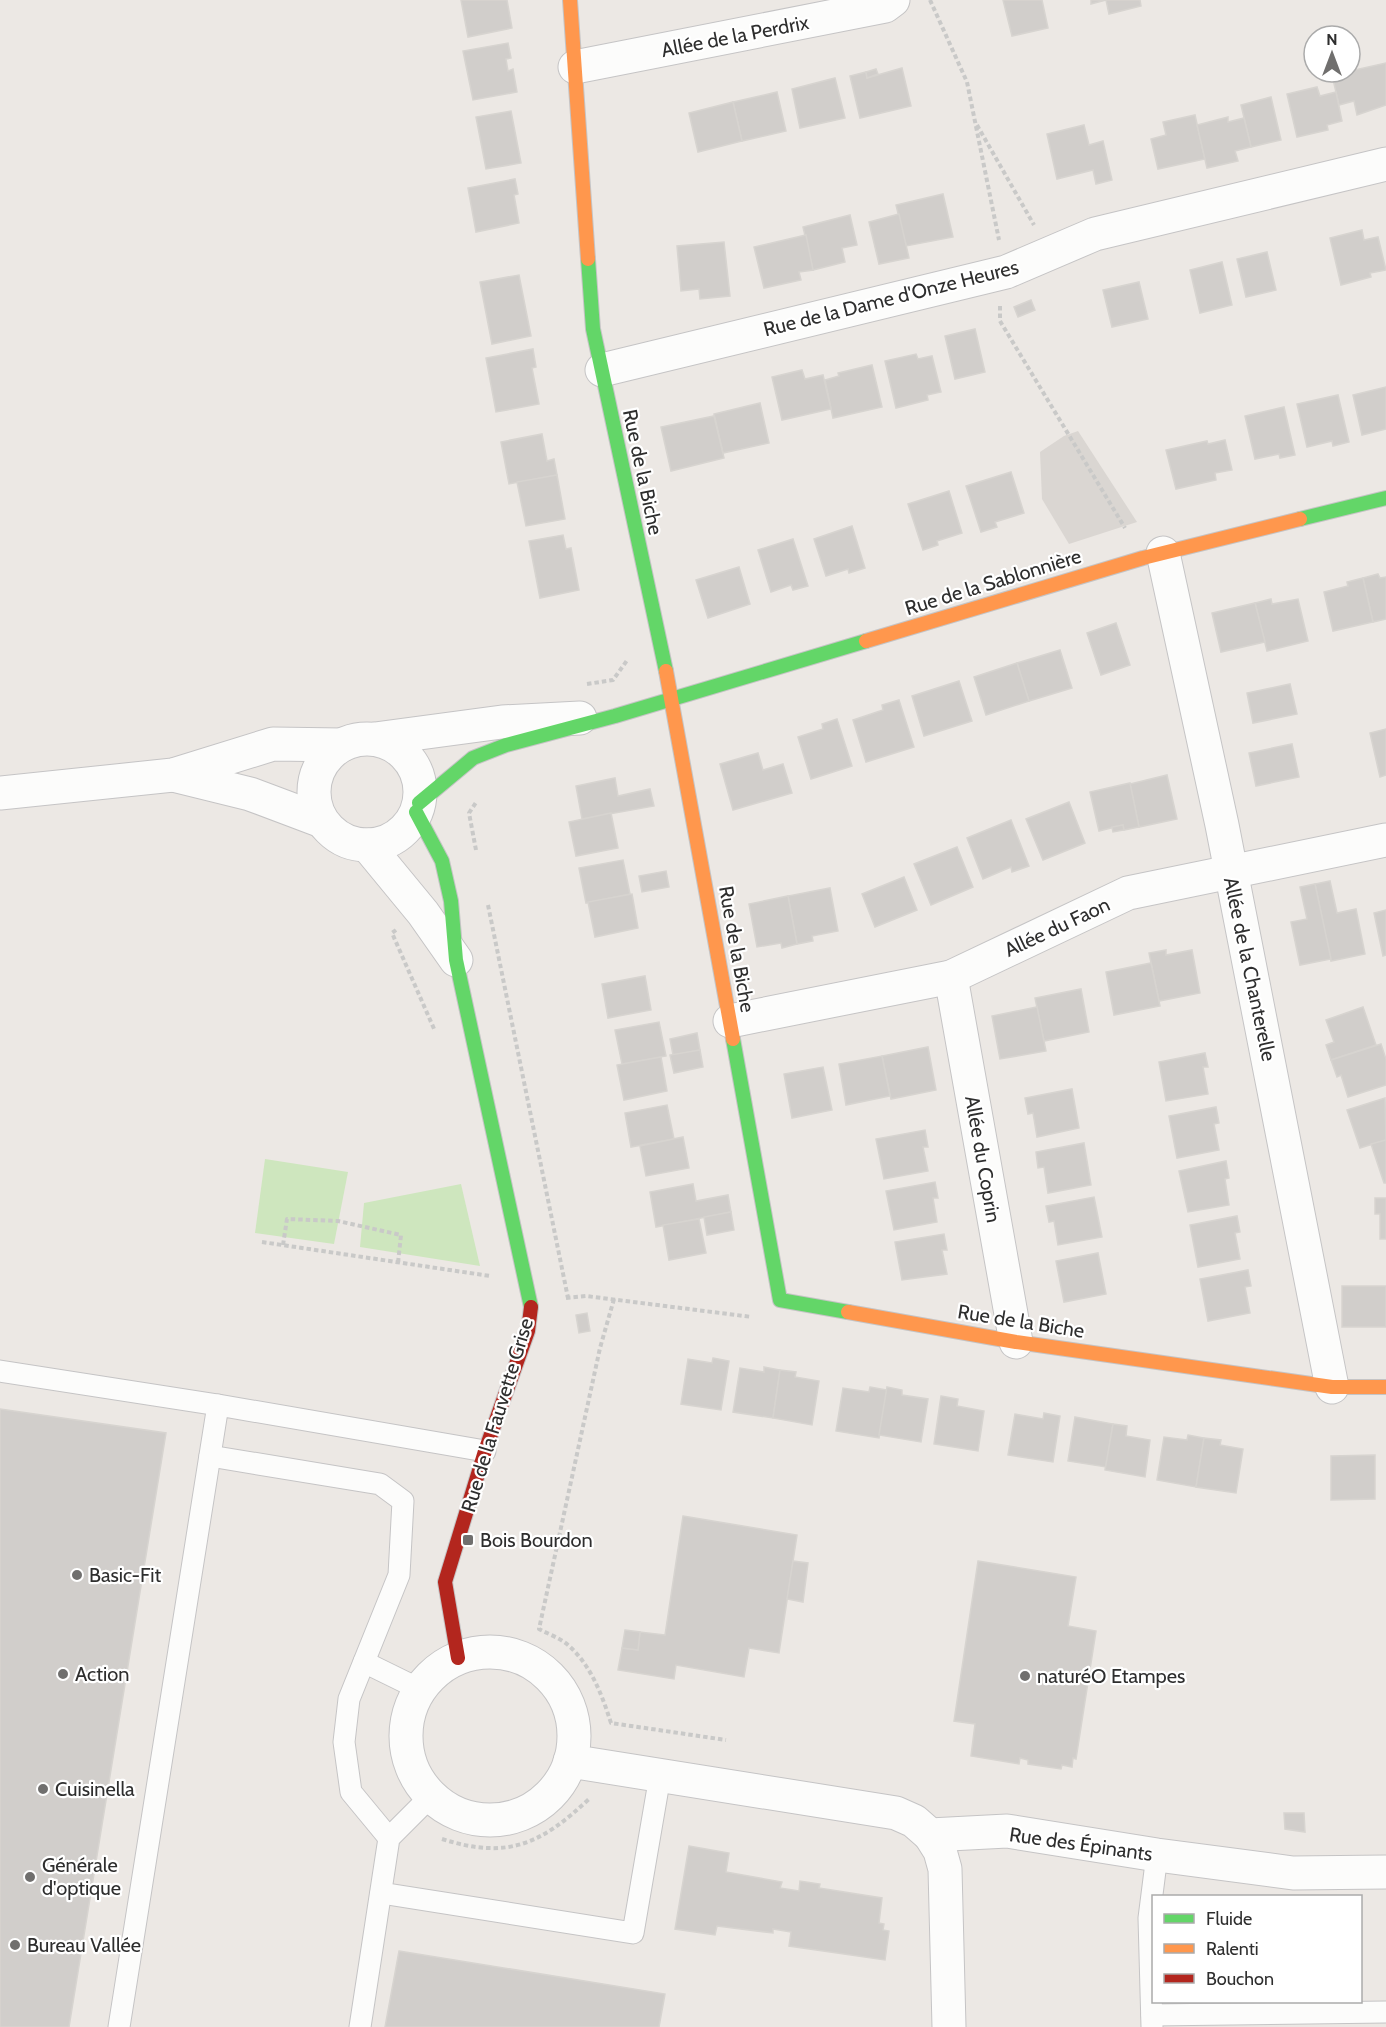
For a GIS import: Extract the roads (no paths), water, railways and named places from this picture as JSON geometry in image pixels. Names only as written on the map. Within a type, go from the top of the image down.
[{"type":"street","name":"Rue de la Biche","points":[[570,0],[593,329],[672,698],[780,1300],[1016,1342],[1332,1387],[1386,1387]]},
{"type":"street","name":"Allée de la Perdrix","points":[[575,67],[885,6],[893,0]]},
{"type":"street","name":"Rue de la Dame d'Onze Heures","points":[[602,370],[1006,272],[1095,234],[1386,164]]},
{"type":"street","name":"Rue de la Sablonnière","points":[[615,716],[1163,553],[1386,498]]},
{"type":"street","name":"Allée de la Chanterelle","points":[[1163,553],[1222,825],[1229,873],[1275,1089],[1332,1387]]},
{"type":"street","points":[[0,793],[173,776],[273,744],[342,745],[358,740],[502,722],[615,716]]},
{"type":"street","points":[[342,745],[328,756],[318,771],[314,787],[315,804],[322,821],[334,834],[350,842],[367,845],[383,843],[397,836],[409,826],[418,808],[473,758],[506,745],[615,716]]},
{"type":"street","points":[[375,739],[392,745],[406,755],[415,769],[420,786],[418,808]]},
{"type":"street","points":[[173,776],[250,794],[322,821]]},
{"type":"street","name":"Rue de la Fauvette Grise","points":[[418,808],[442,861],[451,902],[456,960],[531,1304],[528,1330],[484,1451],[445,1582],[458,1658]]},
{"type":"street","name":"Allée du Faon","points":[[730,1021],[951,977],[1128,893],[1386,840]]},
{"type":"street","name":"Rue de la Fauvette Grise","points":[[367,845],[423,913],[456,960]]},
{"type":"street","name":"Allée du Coprin","points":[[951,977],[1016,1342]]},
{"type":"street","points":[[484,1652],[512,1654],[536,1665],[556,1684],[569,1708],[574,1734],[570,1761],[557,1786],[536,1806],[510,1818],[482,1820],[454,1813],[431,1796],[416,1778],[406,1744],[409,1710],[419,1689],[436,1670],[458,1658],[484,1652]]},
{"type":"street","points":[[570,1761],[896,1813],[914,1821],[930,1835],[940,1851],[945,1869],[949,2027]]},
{"type":"street","name":"Rue des Épinants","points":[[930,1835],[1007,1832],[1157,1856],[1293,1873],[1386,1872]]},
{"type":"lane","points":[[0,1371],[218,1405],[484,1451]]},
{"type":"lane","points":[[119,2027],[218,1405]]},
{"type":"lane","points":[[211,1448],[380,1484],[403,1501],[399,1575],[349,1699],[344,1742],[351,1792],[389,1838]]},
{"type":"lane","points":[[364,1662],[419,1689]]},
{"type":"lane","points":[[381,1893],[633,1934],[660,1776]]},
{"type":"lane","points":[[360,2027],[389,1838],[431,1796]]},
{"type":"lane","points":[[1157,1856],[1149,1918],[1152,2021],[1386,2012]]},
{"type":"place","name":"Bois Bourdon","points":[[468,1540]]},
{"type":"place","name":"Basic-Fit","points":[[77,1575]]},
{"type":"place","name":"Action","points":[[63,1674]]},
{"type":"place","name":"naturéO Etampes","points":[[1025,1676]]},
{"type":"place","name":"Cuisinella","points":[[43,1789]]},
{"type":"place","name":"Générale d'optique","points":[[30,1877]]},
{"type":"place","name":"Bureau Vallée","points":[[15,1945]]}]
